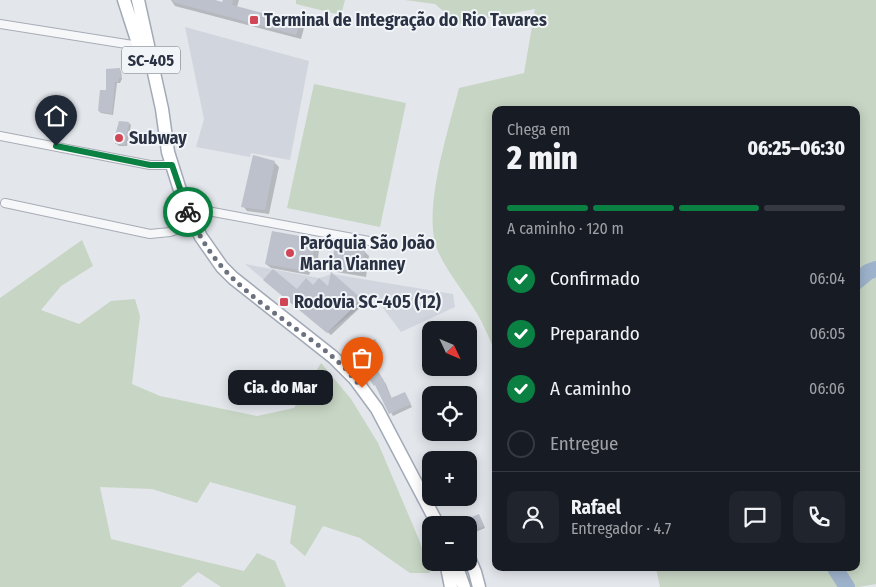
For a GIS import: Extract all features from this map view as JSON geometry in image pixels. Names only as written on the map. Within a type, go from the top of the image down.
[{"type":"main road","name":"SC-405","points":[[124,0],[162,109]]},
{"type":"main road","name":"SC-405","points":[[138,0],[162,109],[168,152],[193,224],[211,253],[233,278],[333,357],[355,379],[377,409],[435,516]]},
{"type":"main road","points":[[448,571],[451,587]]},
{"type":"main road","points":[[458,571],[464,587]]},
{"type":"main road","points":[[475,571],[479,587]]},
{"type":"street","points":[[0,24],[139,46]]},
{"type":"street","points":[[0,136],[150,165],[172,165]]},
{"type":"street","points":[[5,203],[150,234],[170,232],[193,224]]},
{"type":"street","points":[[186,207],[385,244]]},
{"type":"shaded area","points":[[185,27],[309,61],[290,160],[251,153],[250,157],[196,147],[204,119]]},
{"type":"shaded area","points":[[245,264],[319,278],[332,274],[453,294],[455,307],[401,332],[374,296],[327,333]]},
{"type":"green space","points":[[296,0],[345,0],[341,15],[296,4]]},
{"type":"green space","points":[[405,0],[876,0],[876,584],[858,587],[660,587],[657,571],[860,571],[860,106],[492,106],[492,345],[473,307],[437,249],[433,233],[435,191],[459,88],[524,73],[535,9],[458,24],[435,4]]},
{"type":"green space","points":[[314,84],[406,103],[380,227],[287,208]]},
{"type":"green space","points":[[82,240],[93,266],[61,286],[41,310],[79,324],[111,301],[135,299],[140,316],[132,384],[160,396],[257,416],[294,408],[321,363],[351,399],[378,443],[420,542],[422,548],[422,571],[429,571],[430,573],[410,573],[360,538],[323,526],[305,556],[290,543],[296,506],[210,482],[197,503],[152,489],[100,487],[111,539],[244,571],[257,553],[275,561],[286,587],[221,587],[198,572],[181,587],[0,587],[0,298]]},
{"type":"building","points":[[173,0],[215,0],[222,2],[223,0],[233,0],[232,5],[300,23],[296,35],[172,2]]},
{"type":"building","points":[[120,68],[121,78],[119,78],[118,82],[115,82],[112,114],[98,111],[100,90],[106,90],[106,69]]},
{"type":"building","points":[[119,121],[129,122],[125,145],[115,144],[116,139],[114,139]]},
{"type":"building","points":[[253,155],[275,161],[265,210],[241,207]]},
{"type":"building","name":"Paróquia São João Maria Vianney","points":[[272,231],[311,238],[315,244],[312,262],[308,263],[305,271],[265,264]]},
{"type":"building","points":[[335,245],[365,250],[361,273],[331,268]]},
{"type":"building","points":[[273,269],[297,289],[306,278],[313,285],[319,278],[328,286],[331,272],[362,299],[327,333],[263,280]]},
{"type":"building","points":[[375,339],[381,350],[369,357],[383,379],[391,398],[405,392],[411,404],[389,414],[375,385],[364,371],[366,369],[357,354],[359,353],[357,349]]},
{"type":"building","points":[[479,514],[484,526],[477,529],[477,516],[474,516]]},
{"type":"waterway","points":[[860,279],[868,272],[876,269]]},
{"type":"waterway","points":[[837,571],[847,587]]},
{"type":"way so far","points":[[188,212],[201,238],[222,267],[251,294],[333,357],[362,388]]},
{"type":"place","name":"Terminal de Integração do Rio Tavares","points":[[254,20]]},
{"type":"place","name":"Subway","points":[[119,138]]},
{"type":"place","name":"Paróquia São João Maria Vianney","points":[[290,253]]},
{"type":"place","name":"Rodovia SC-405 (12)","points":[[284,302]]},
{"type":"place","name":"Cia. do Mar","points":[[362,388]]},
{"type":"route","points":[[56,146],[150,165],[172,165],[188,212]]}]
